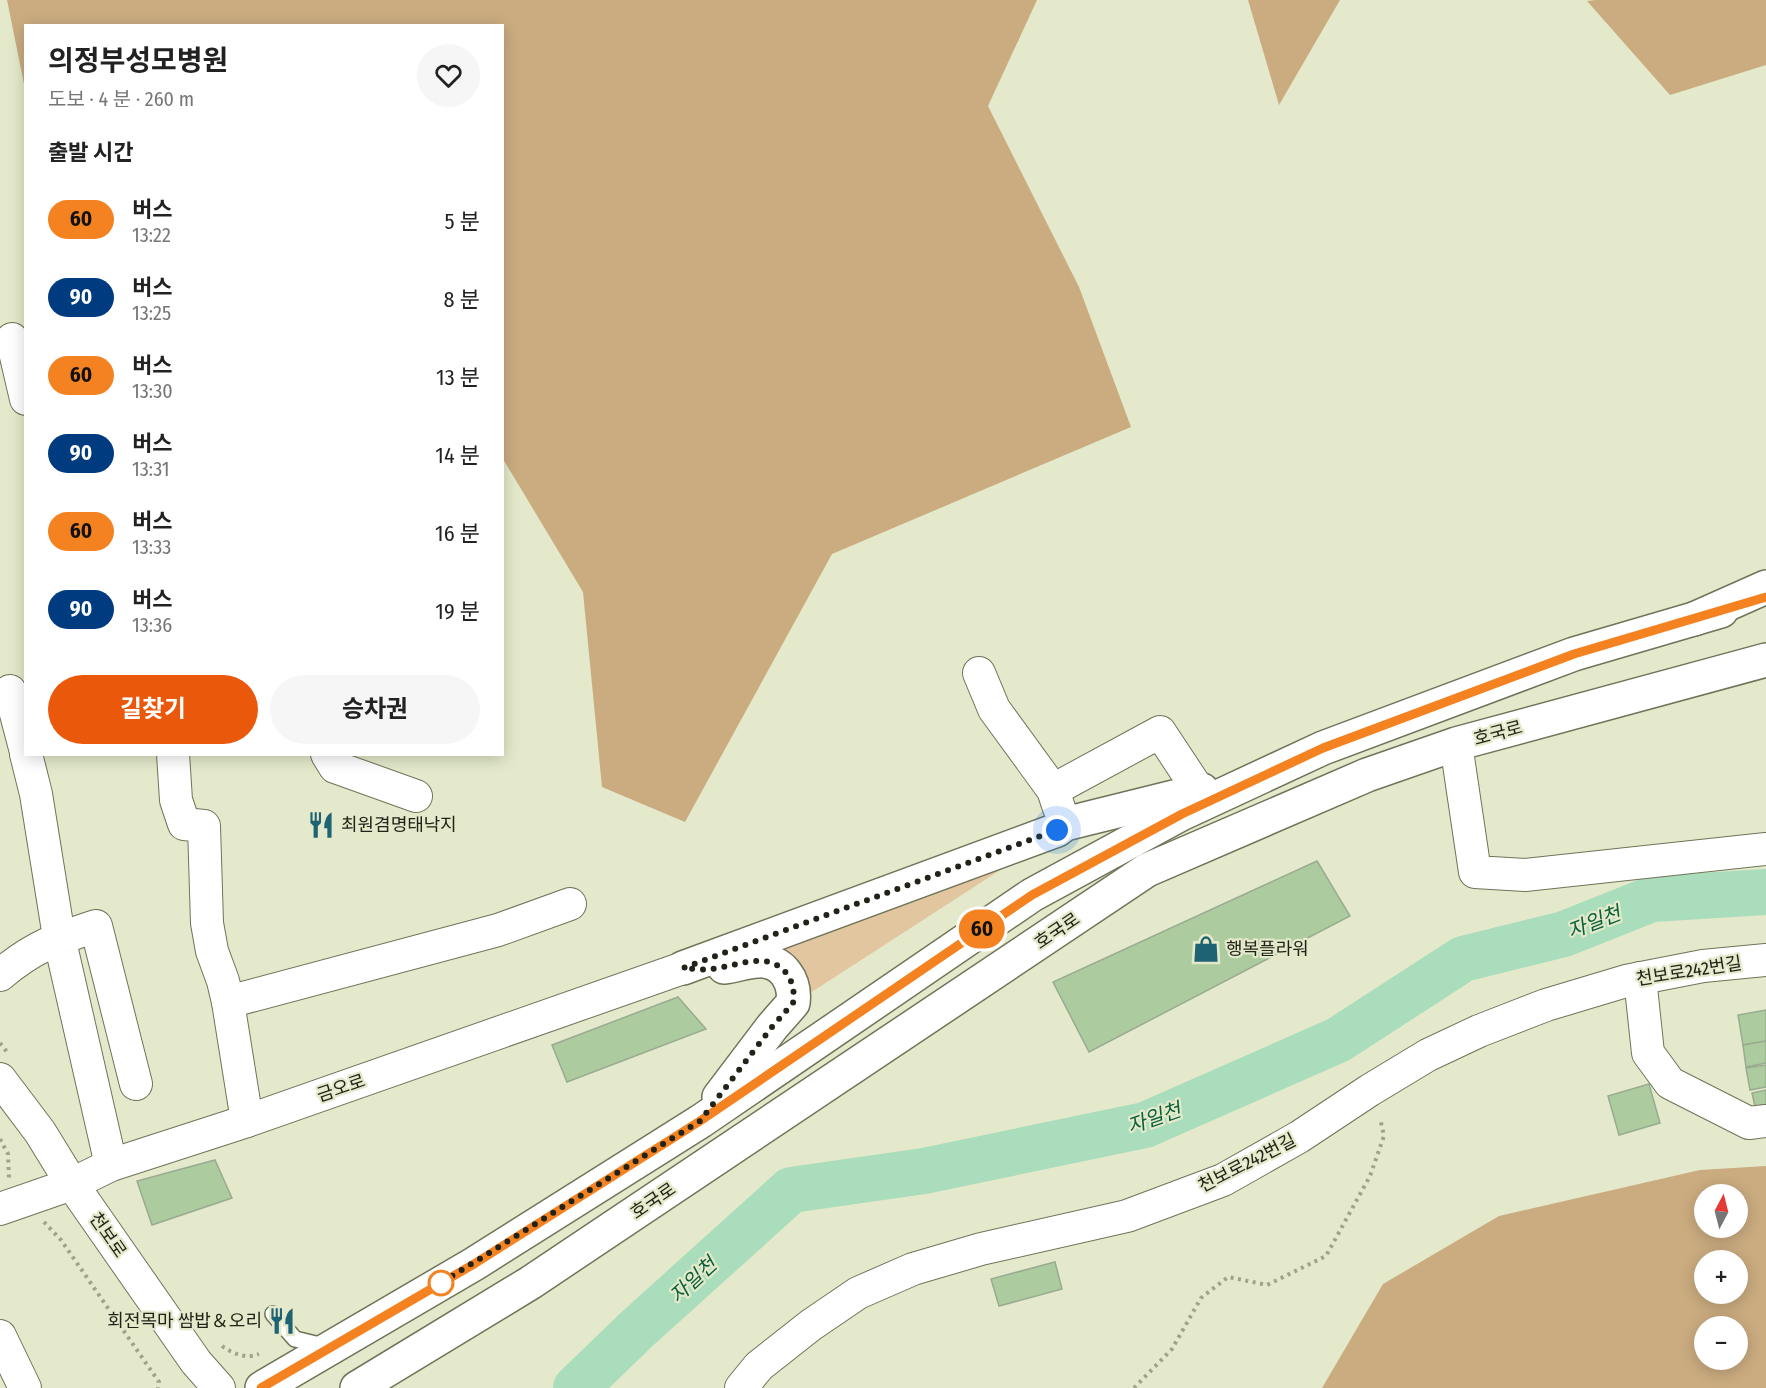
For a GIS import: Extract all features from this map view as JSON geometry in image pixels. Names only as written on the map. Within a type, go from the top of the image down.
[{"type":"main road","points":[[1694,619],[1766,587]]},
{"type":"main road","points":[[683,968],[1057,830],[1065,824],[1199,791],[1323,748],[1574,654],[1766,597]]},
{"type":"main road","name":"호국로","points":[[357,1388],[530,1283],[1147,870],[1367,775],[1456,744],[1766,660]]},
{"type":"main road","points":[[261,1388],[474,1264],[700,1121],[1032,895],[1182,814],[1323,748]]},
{"type":"main road","points":[[683,968],[709,969],[766,961],[787,973],[794,988],[793,1003],[700,1121]]},
{"type":"main road","points":[[392,1388],[413,1364],[444,1335]]},
{"type":"street","points":[[12,339],[24,390]]},
{"type":"street","points":[[979,674],[994,709],[1053,790],[1065,824]]},
{"type":"street","points":[[12,690],[24,744]]},
{"type":"street","points":[[1053,790],[1160,732],[1199,791]]},
{"type":"street","points":[[1456,744],[1474,872],[1525,875],[1766,849]]},
{"type":"street","points":[[27,756],[36,794],[59,937],[111,1165]]},
{"type":"street","points":[[173,756],[176,801],[184,824],[204,826],[207,923],[212,951],[228,1002],[247,1121]]},
{"type":"street","points":[[328,756],[335,767],[416,796]]},
{"type":"street","points":[[228,1002],[498,930],[570,904]]},
{"type":"street","points":[[0,975],[24,955],[59,937],[96,926],[136,1084]]},
{"type":"street","name":"천보로242번길","points":[[741,1388],[759,1366],[810,1325],[858,1293],[913,1269],[981,1249],[1127,1216],[1223,1180],[1299,1137],[1428,1055],[1479,1031],[1546,1005],[1640,978],[1703,966],[1766,960]]},
{"type":"street","name":"금오로","points":[[0,1209],[72,1184],[111,1165],[247,1121],[683,968]]},
{"type":"street","points":[[1640,978],[1648,1053],[1670,1083],[1749,1124],[1766,1121]]},
{"type":"street","name":"천보로","points":[[0,1079],[40,1131],[72,1184],[196,1362],[219,1388]]},
{"type":"street","points":[[0,1335],[25,1388]]},
{"type":"lane","points":[[273,1314],[295,1339],[331,1347]]},
{"type":"path","points":[[1134,1388],[1172,1349],[1201,1298],[1228,1277],[1266,1285],[1326,1256],[1370,1176],[1384,1136],[1373,1088]]},
{"type":"path","points":[[0,1139],[8,1154],[9,1171],[9,1178],[0,1181]]},
{"type":"path","points":[[35,1220],[44,1222],[61,1240],[159,1382],[158,1388]]},
{"type":"path","points":[[216,1337],[222,1347],[236,1354],[252,1356],[263,1352]]},
{"type":"shaded area","points":[[7,0],[1037,0],[988,106],[1079,287],[1131,427],[832,554],[685,822],[602,787],[583,592],[504,461],[504,24],[24,24],[24,84]]},
{"type":"shaded area","points":[[1248,0],[1340,0],[1279,105]]},
{"type":"shaded area","points":[[1766,0],[1766,65],[1670,95],[1587,1]]},
{"type":"shaded area","points":[[1005,867],[807,995],[775,949]]},
{"type":"shaded area","points":[[1766,1166],[1766,1388],[1322,1388],[1383,1284],[1499,1216],[1700,1170]]},
{"type":"building","name":"행복플라워","points":[[1317,861],[1350,916],[1089,1052],[1053,982]]},
{"type":"building","points":[[678,997],[706,1029],[567,1082],[552,1045]]},
{"type":"building","points":[[1766,1010],[1766,1041],[1743,1045],[1738,1015]]},
{"type":"building","points":[[1766,1041],[1766,1063],[1746,1067],[1743,1045]]},
{"type":"building","points":[[1766,1065],[1766,1087],[1750,1090],[1746,1068]]},
{"type":"building","points":[[1649,1084],[1660,1123],[1619,1135],[1608,1096]]},
{"type":"building","points":[[1766,1090],[1766,1108],[1756,1111],[1752,1093]]},
{"type":"building","points":[[215,1160],[232,1198],[152,1225],[137,1181]]},
{"type":"building","points":[[1055,1262],[1062,1289],[999,1306],[991,1279]]},
{"type":"waterway","name":"자일천","points":[[576,1388],[636,1330],[791,1190],[924,1171],[1145,1125],[1338,1040],[1463,959],[1564,934],[1652,899],[1766,892]]},
{"type":"bus line","name":"60","points":[[261,1388],[474,1264],[700,1121],[1032,895],[1182,814],[1323,748],[1574,654],[1766,597]]},
{"type":"place","name":"최원겸명태낙지","points":[[321,825]]},
{"type":"place","name":"행복플라워","points":[[1206,949]]},
{"type":"place","name":"회전목마 쌈밥＆오리","points":[[282,1321]]},
{"type":"route","points":[[441,1283],[433,1288],[700,1121],[793,1003],[794,988],[787,973],[773,963],[757,961],[709,969],[683,968],[1057,830]]}]
